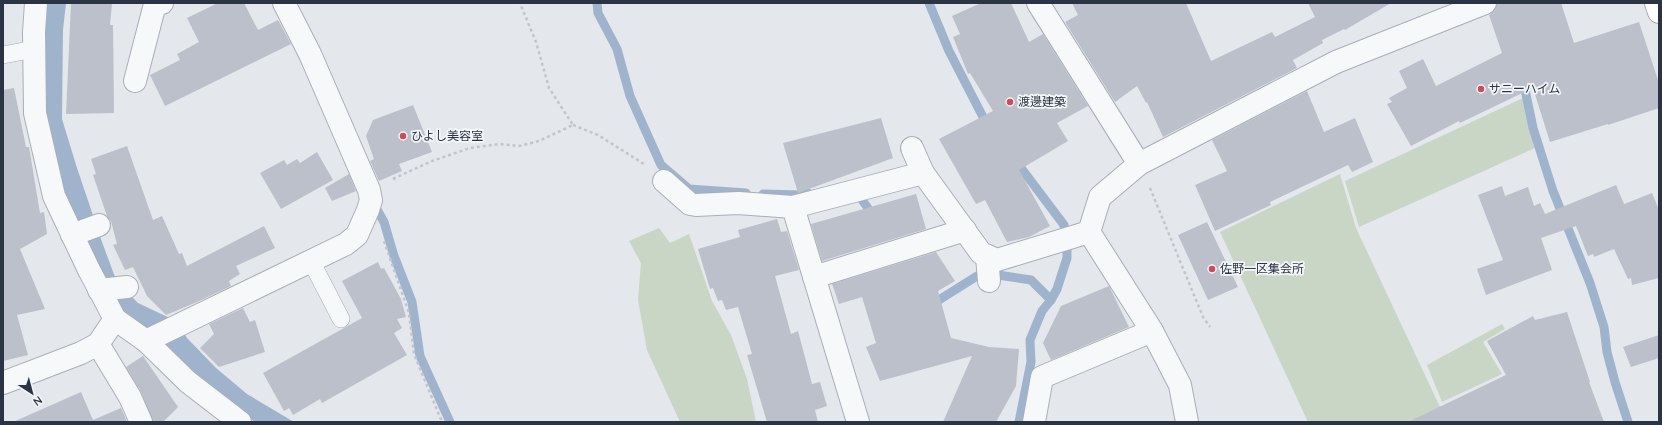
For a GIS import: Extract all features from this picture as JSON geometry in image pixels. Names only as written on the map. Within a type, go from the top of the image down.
[{"type":"main road","points":[[1656,3],[1659,12]]},
{"type":"street","points":[[36,3],[34,49],[35,113],[54,196],[72,235],[115,319],[146,341],[188,382],[240,422]]},
{"type":"street","points":[[135,81],[155,4],[162,3]]},
{"type":"street","points":[[146,341],[311,262],[346,244],[357,235],[369,200],[310,54],[284,3]]},
{"type":"street","points":[[1038,3],[1139,164]]},
{"type":"street","points":[[1187,422],[1180,385],[1152,331],[1089,232],[1100,197],[1139,164],[1336,62],[1485,3]]},
{"type":"street","points":[[912,148],[924,173],[981,253],[987,256],[997,260],[1089,232]]},
{"type":"street","points":[[664,181],[690,204],[738,203],[793,207],[924,173]]},
{"type":"street","points":[[793,207],[858,422]]},
{"type":"street","points":[[72,235],[99,225]]},
{"type":"street","points":[[814,277],[965,230]]},
{"type":"street","points":[[987,256],[989,281]]},
{"type":"street","points":[[99,290],[127,287]]},
{"type":"street","points":[[3,383],[81,353],[98,344],[115,319]]},
{"type":"street","points":[[1034,422],[1042,376],[1152,331]]},
{"type":"street","points":[[98,344],[130,397],[141,422]]},
{"type":"lane","points":[[3,55],[34,49]]},
{"type":"lane","points":[[311,262],[341,319]]},
{"type":"path","points":[[520,3],[536,42],[549,88],[573,125],[598,135],[638,159],[664,181]]},
{"type":"path","points":[[442,422],[414,354],[409,313],[401,286],[392,266],[369,200],[432,161],[470,148],[500,144],[519,146],[539,141],[573,125]]},
{"type":"path","points":[[1151,190],[1203,317],[1210,327]]},
{"type":"green space","points":[[1523,98],[1535,148],[1359,227],[1345,181]]},
{"type":"green space","points":[[1340,174],[1356,228],[1447,422],[1308,422],[1220,232]]},
{"type":"green space","points":[[659,228],[670,243],[689,234],[712,301],[731,335],[747,379],[756,422],[680,422],[647,350],[638,300],[641,263],[629,241]]},
{"type":"green space","points":[[1502,324],[1505,329],[1483,342],[1502,374],[1442,402],[1427,365]]},
{"type":"water","points":[[44,3],[66,3],[63,30],[62,119],[77,168],[115,277],[138,303],[176,321],[187,338],[216,368],[247,394],[294,422],[255,422],[230,404],[120,309],[66,198],[59,177],[44,109]]},
{"type":"building","points":[[71,3],[112,4],[110,25],[113,25],[114,113],[66,114]]},
{"type":"building","points":[[218,3],[244,3],[258,30],[278,20],[291,44],[165,106],[150,75],[180,60],[177,54],[199,42],[187,18]]},
{"type":"building","points":[[981,3],[1011,3],[1029,42],[1043,34],[1088,106],[1057,123],[1068,141],[1019,170],[1050,226],[1029,237],[1007,242],[985,200],[976,204],[939,139],[993,111],[970,73],[968,74],[953,37],[960,34],[952,16]]},
{"type":"building","points":[[1072,3],[1186,3],[1211,61],[1272,32],[1275,37],[1315,17],[1308,3],[1391,3],[1345,30],[1344,29],[1322,40],[1323,43],[1293,60],[1297,68],[1163,137],[1147,102],[1146,103],[1137,86],[1115,102],[1065,22],[1078,15]]},
{"type":"building","points":[[1497,3],[1561,3],[1574,43],[1639,22],[1659,83],[1659,108],[1550,142],[1533,88],[1460,123],[1459,121],[1411,146],[1387,104],[1392,102],[1389,98],[1407,88],[1399,71],[1423,59],[1436,86],[1502,53],[1489,15],[1495,10]]},
{"type":"building","points":[[14,88],[26,147],[29,147],[40,213],[44,212],[47,234],[20,249],[45,309],[17,315],[28,355],[3,361],[3,90]]},
{"type":"building","points":[[1307,91],[1324,132],[1355,118],[1373,162],[1352,172],[1348,165],[1270,202],[1271,205],[1215,231],[1195,185],[1227,171],[1212,140]]},
{"type":"building","name":"ひよし美容室","points":[[413,105],[432,152],[399,164],[402,171],[379,181],[370,161],[374,159],[366,136],[373,120]]},
{"type":"building","points":[[881,118],[893,158],[798,193],[783,143]]},
{"type":"building","points":[[127,146],[153,220],[162,216],[179,254],[182,253],[187,266],[264,226],[275,248],[236,266],[240,274],[229,281],[231,286],[166,315],[147,296],[133,267],[125,270],[113,245],[117,244],[111,221],[107,216],[93,175],[96,174],[91,159]]},
{"type":"building","points":[[317,152],[333,180],[281,209],[260,173],[284,160],[287,165],[297,159],[300,163]]},
{"type":"building","points":[[349,174],[356,191],[332,201],[325,188]]},
{"type":"building","points":[[1616,185],[1624,204],[1652,193],[1659,210],[1659,278],[1632,285],[1631,278],[1628,279],[1614,249],[1594,257],[1593,254],[1588,256],[1576,226],[1541,238],[1552,270],[1486,295],[1477,269],[1503,260],[1478,195],[1502,186],[1505,196],[1528,187],[1534,206],[1540,203],[1545,214]]},
{"type":"building","points":[[916,194],[926,229],[822,261],[811,224]]},
{"type":"building","points":[[777,219],[781,232],[787,231],[799,270],[775,276],[791,334],[798,331],[812,384],[820,382],[827,406],[815,410],[818,422],[767,422],[747,355],[752,354],[738,307],[726,310],[722,300],[718,301],[713,288],[710,289],[698,249],[740,237],[738,230]]},
{"type":"building","name":"佐野一区集会所","points":[[1207,222],[1238,287],[1208,300],[1178,235]]},
{"type":"building","points":[[936,252],[955,281],[938,291],[951,338],[989,347],[1019,349],[1016,386],[996,422],[943,422],[972,356],[880,381],[866,347],[876,343],[862,297],[839,304],[832,284]]},
{"type":"building","points":[[378,262],[381,269],[384,268],[401,299],[406,317],[397,319],[402,328],[394,333],[407,355],[322,403],[320,399],[293,415],[289,408],[284,411],[263,373],[362,318],[342,281]]},
{"type":"building","points":[[1109,286],[1129,327],[1051,360],[1043,343],[1061,306]]},
{"type":"building","points":[[243,308],[250,322],[255,320],[265,352],[219,367],[200,348],[214,334],[209,324]]},
{"type":"building","points":[[1567,312],[1589,382],[1604,422],[1408,422],[1506,375],[1487,341],[1533,316],[1535,320]]},
{"type":"building","points":[[1659,335],[1659,358],[1631,367],[1623,347]]},
{"type":"building","points":[[143,356],[178,407],[163,422],[153,422],[141,392],[126,367]]},
{"type":"building","points":[[81,392],[93,420],[121,408],[127,422],[13,422]]},
{"type":"waterway","points":[[597,3],[598,13],[617,49],[630,96],[661,165],[689,189],[746,193]]},
{"type":"waterway","points":[[929,3],[949,51],[983,117],[989,125]]},
{"type":"waterway","points":[[1523,80],[1533,128],[1553,191],[1590,283],[1604,327],[1607,352],[1628,422]]},
{"type":"waterway","points":[[1015,160],[1064,225],[1067,248],[1067,258],[1057,289],[1051,300],[1042,311],[1030,340],[1031,362],[1019,422]]},
{"type":"waterway","points":[[856,191],[874,217]]},
{"type":"waterway","points":[[763,194],[801,195],[808,193]]},
{"type":"waterway","points":[[375,206],[384,222],[394,256],[412,302],[420,356],[450,422]]},
{"type":"waterway","points":[[931,305],[977,276],[998,275],[1031,280],[1051,300]]},
{"type":"place","name":"サニーハイム","points":[[1481,89]]},
{"type":"place","name":"渡邊建築","points":[[1010,102]]},
{"type":"place","name":"ひよし美容室","points":[[403,136]]},
{"type":"place","name":"佐野一区集会所","points":[[1212,269]]}]
